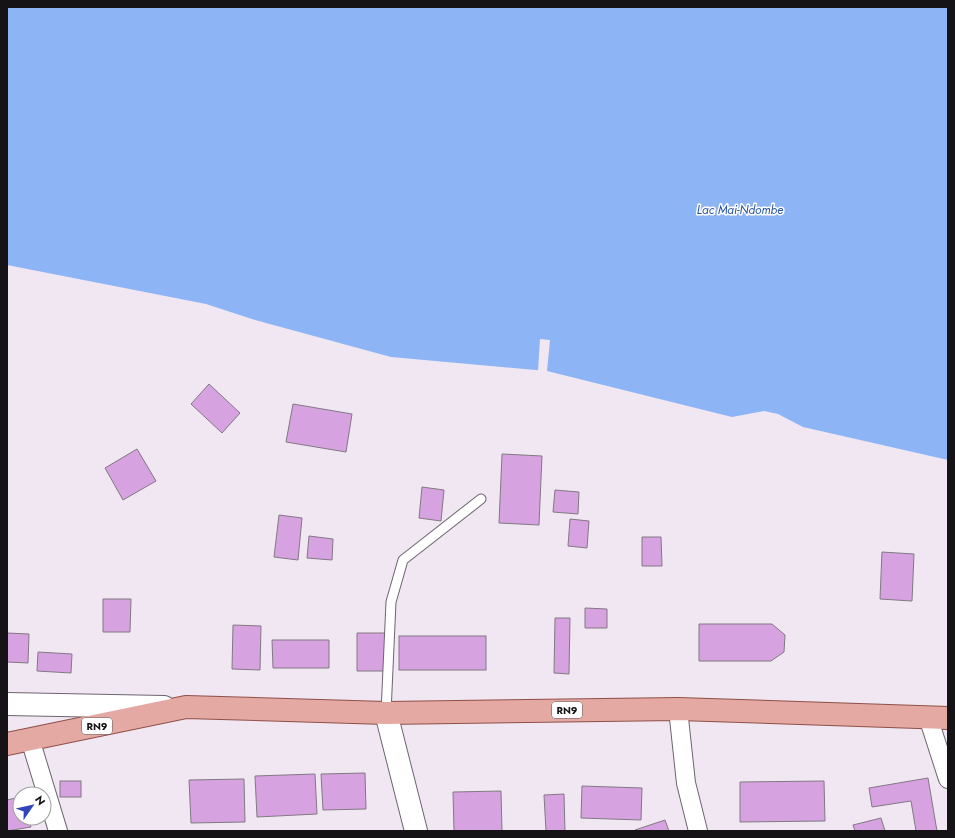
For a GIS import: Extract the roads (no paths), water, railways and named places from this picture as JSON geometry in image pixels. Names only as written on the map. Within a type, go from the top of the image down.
[{"type":"main road","name":"RN9","points":[[7,744],[186,708],[386,713],[678,708],[938,717]]},
{"type":"street","points":[[7,704],[186,708]]},
{"type":"street","points":[[678,708],[686,783],[698,831]]},
{"type":"street","points":[[386,713],[416,831]]},
{"type":"street","points":[[938,717],[948,779]]},
{"type":"street","points":[[30,739],[58,831]]},
{"type":"lane","points":[[386,713],[392,602],[403,560],[482,499]]},
{"type":"water","name":"Lac Mai-Ndombe","points":[[7,7],[948,7],[948,460],[803,427],[778,414],[764,411],[732,417],[547,371],[391,357],[255,320],[206,304],[7,265]]}]
